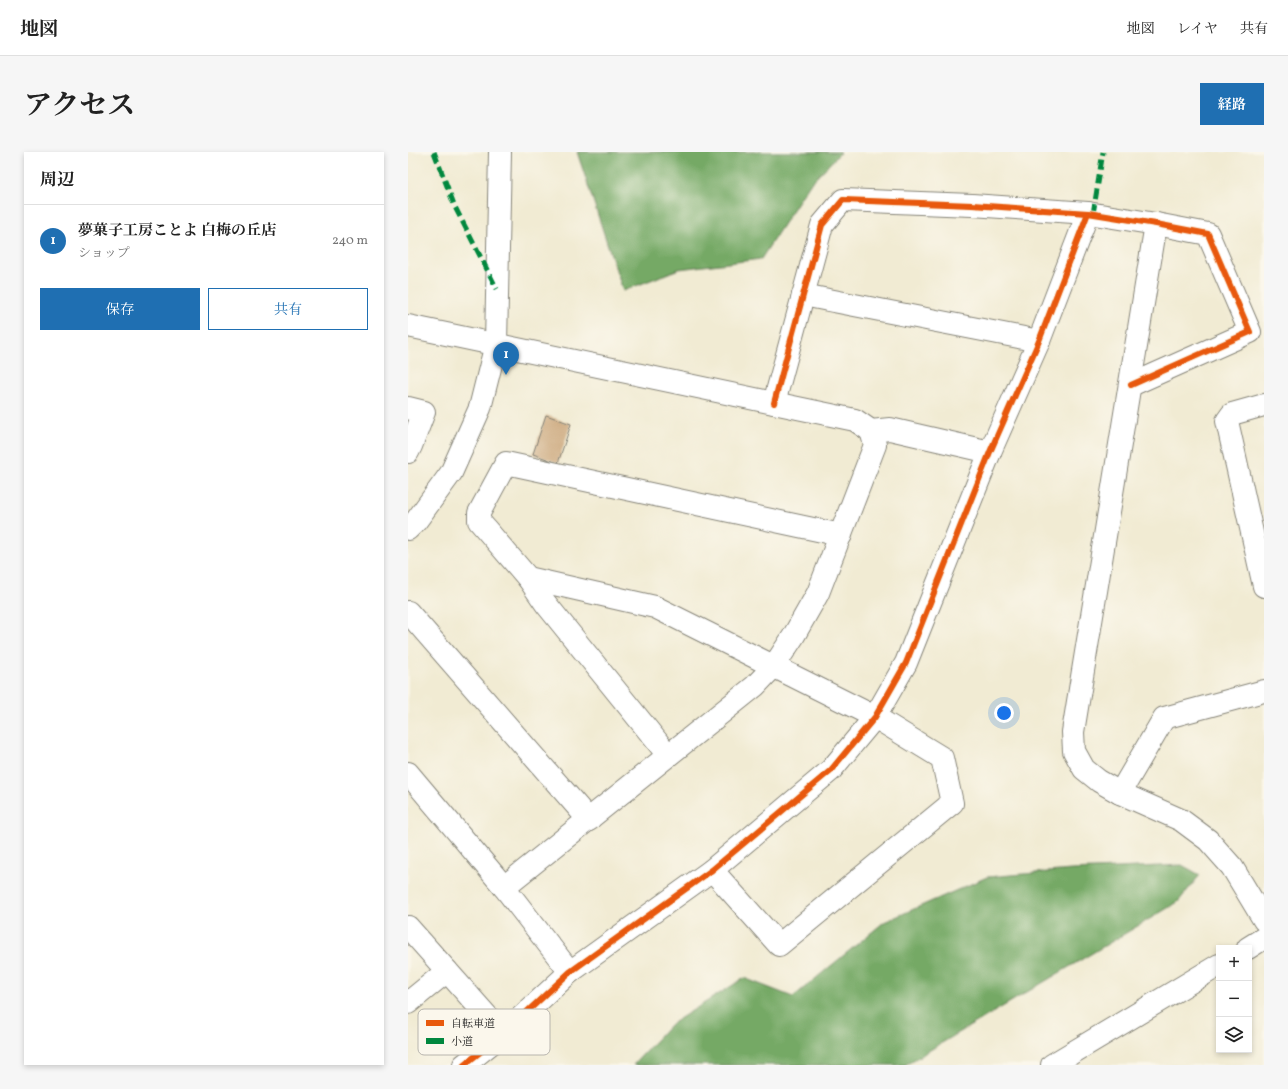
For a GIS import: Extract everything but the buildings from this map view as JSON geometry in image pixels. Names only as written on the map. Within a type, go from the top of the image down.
[{"type":"street","points":[[408,530],[451,473],[480,408],[496,344],[500,152]]},
{"type":"street","points":[[774,403],[822,225],[843,200],[972,205],[1088,213],[1208,234],[1250,332],[1131,385]]},
{"type":"street","points":[[530,1009],[570,972],[712,870],[831,770],[875,717],[906,663],[990,452],[1038,341],[1088,213]]},
{"type":"street","points":[[1156,224],[1131,385],[1073,732],[1074,751],[1084,769],[1099,782],[1181,820],[1208,840],[1232,867],[1264,920]]},
{"type":"street","points":[[803,295],[1038,341]]},
{"type":"street","points":[[408,326],[854,420],[871,431],[890,429],[990,452]]},
{"type":"street","points":[[1264,405],[1232,414],[1227,421],[1264,586]]},
{"type":"street","points":[[408,408],[424,412],[408,452]]},
{"type":"street","points":[[504,887],[755,686],[774,666],[793,637],[818,593],[875,445],[871,431]]},
{"type":"street","points":[[668,755],[546,604],[528,578],[479,521],[479,513],[506,463],[841,535]]},
{"type":"street","points":[[528,578],[654,607],[875,717],[942,758],[952,803],[779,945],[712,870]]},
{"type":"street","points":[[408,612],[589,820]]},
{"type":"street","points":[[1120,792],[1164,718],[1264,691]]},
{"type":"street","points":[[408,773],[504,887],[570,972]]},
{"type":"street","points":[[408,927],[481,1009]]},
{"type":"street","points":[[1252,946],[1264,938]]},
{"type":"street","points":[[1052,1065],[1216,967]]},
{"type":"street","points":[[408,1003],[447,971]]},
{"type":"street","points":[[464,1065],[477,1055]]},
{"type":"green space","points":[[577,152],[841,152],[809,185],[761,259],[679,269],[623,291]]},
{"type":"green space","points":[[1182,865],[1200,875],[1178,902],[905,1065],[633,1065],[671,1024],[744,978],[793,997],[884,922],[987,877],[1071,870]]},
{"type":"marked path","points":[[434,152],[455,207],[497,289]]},
{"type":"marked path","points":[[1093,214],[1103,152]]},
{"type":"cycle path","points":[[774,403],[822,225],[843,200],[972,205],[1088,213],[1208,234],[1250,332],[1131,385]]},
{"type":"cycle path","points":[[530,1009],[570,972],[712,870],[831,770],[875,717],[906,663],[990,452],[1039,341],[1088,213]]},
{"type":"cycle path","points":[[464,1065],[477,1055]]},
{"type":"place","name":"夢菓子工房ことよ 白梅の丘店","points":[[506,375]]}]
